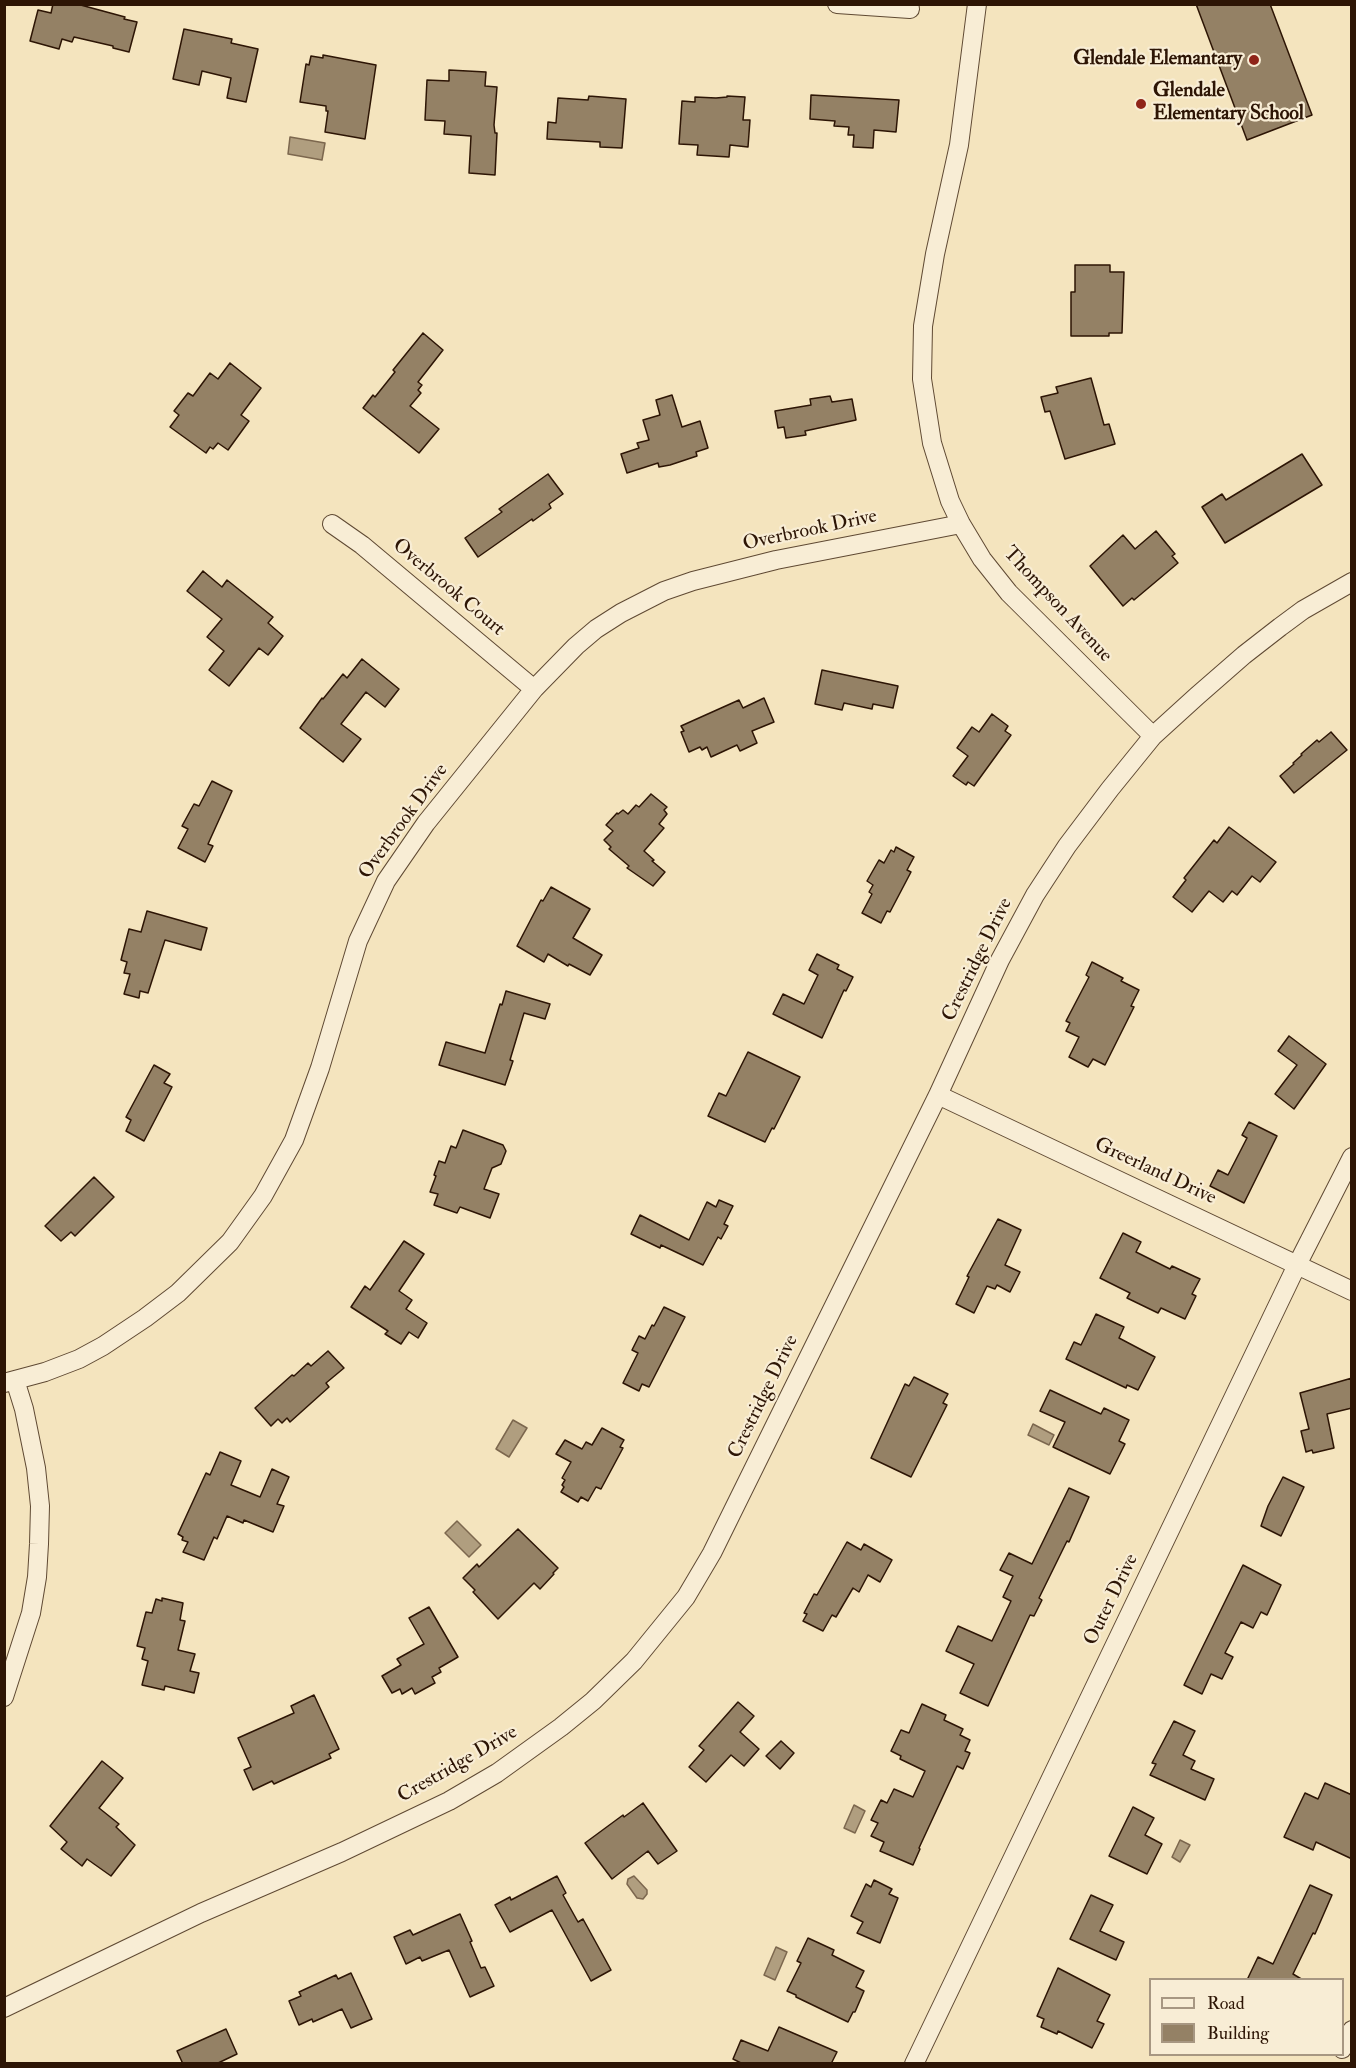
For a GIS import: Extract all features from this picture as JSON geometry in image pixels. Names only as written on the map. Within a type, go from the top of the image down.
[{"type":"street","points":[[837,4],[910,9]]},
{"type":"street","name":"Thompson Avenue","points":[[977,4],[959,145],[935,254],[923,326],[922,379],[932,443],[942,480],[961,524],[982,559],[1009,593],[1153,736]]},
{"type":"street","name":"Overbrook Drive","points":[[10,1382],[79,1359],[103,1346],[178,1293],[230,1242],[263,1196],[294,1140],[320,1068],[358,941],[386,881],[426,823],[534,689],[596,629],[664,591],[693,581],[750,566],[961,524]]},
{"type":"street","name":"Overbrook Court","points":[[332,525],[362,545],[534,689]]},
{"type":"street","name":"Crestridge Drive","points":[[4,2008],[201,1913],[342,1852],[449,1801],[497,1773],[561,1727],[593,1701],[648,1646],[680,1605],[712,1553],[938,1095],[1000,960],[1035,895],[1080,830],[1153,736],[1244,655],[1303,610],[1352,582]]},
{"type":"street","name":"Greerland Drive","points":[[938,1095],[1352,1291]]},
{"type":"street","name":"Outer Drive","points":[[914,2064],[1352,1157]]},
{"type":"street","points":[[4,1697],[31,1612],[37,1577],[40,1506],[36,1468],[24,1409],[10,1382]]},
{"type":"street","points":[[1344,2045],[1352,2030]]},
{"type":"shaded area","points":[[290,137],[325,143],[322,160],[288,154]]},
{"type":"shaded area","points":[[513,1420],[527,1428],[509,1457],[496,1449]]},
{"type":"shaded area","points":[[1033,1424],[1054,1435],[1049,1445],[1028,1435]]},
{"type":"shaded area","points":[[457,1521],[481,1545],[469,1557],[445,1533]]},
{"type":"shaded area","points":[[854,1805],[865,1811],[855,1833],[844,1828]]},
{"type":"shaded area","points":[[1180,1840],[1190,1845],[1180,1862],[1172,1857]]},
{"type":"shaded area","points":[[634,1876],[647,1890],[643,1899],[637,1898],[627,1884],[628,1879]]},
{"type":"shaded area","points":[[776,1947],[787,1952],[775,1980],[764,1975]]},
{"type":"building","points":[[53,4],[77,4],[137,22],[129,52],[74,37],[72,42],[62,39],[59,49],[30,41],[38,10],[51,13]]},
{"type":"building","name":"Glendale Elemantary","points":[[1196,4],[1270,4],[1312,115],[1247,140]]},
{"type":"building","points":[[184,29],[232,39],[231,43],[258,49],[246,102],[227,98],[231,78],[202,71],[199,85],[173,79]]},
{"type":"building","points":[[323,55],[376,65],[365,139],[325,132],[328,111],[326,111],[326,106],[300,102],[306,64],[309,65],[311,56],[323,58]]},
{"type":"building","points":[[449,70],[486,72],[485,86],[497,87],[494,125],[495,133],[497,133],[495,175],[469,173],[471,136],[444,134],[445,121],[425,120],[427,80],[449,81]]},
{"type":"building","points":[[811,95],[899,100],[896,132],[874,130],[873,148],[853,147],[854,135],[848,135],[849,127],[834,126],[835,121],[810,119]]},
{"type":"building","points":[[589,96],[626,99],[622,148],[600,147],[600,142],[547,139],[548,122],[556,123],[558,98],[588,100]]},
{"type":"building","points":[[695,97],[745,97],[743,120],[750,120],[748,147],[730,145],[729,157],[697,155],[698,145],[679,144],[682,101],[695,102]]},
{"type":"building","points":[[1075,265],[1110,265],[1110,272],[1124,272],[1122,333],[1109,333],[1109,336],[1071,336],[1071,292],[1075,292]]},
{"type":"building","points":[[423,333],[443,350],[418,382],[422,385],[418,390],[421,393],[410,406],[439,429],[419,453],[363,408],[395,372],[393,370]]},
{"type":"building","points":[[230,363],[261,388],[241,415],[249,421],[228,450],[218,443],[213,449],[210,447],[206,453],[170,427],[179,415],[174,411],[188,393],[193,396],[210,373],[218,379]]},
{"type":"building","points":[[1091,378],[1104,425],[1109,424],[1115,444],[1065,459],[1050,411],[1045,412],[1041,397],[1058,393],[1056,387]]},
{"type":"building","points":[[672,395],[682,427],[700,421],[708,448],[696,452],[697,456],[670,465],[659,467],[658,463],[627,473],[621,454],[639,448],[637,443],[649,440],[643,420],[660,415],[656,400]]},
{"type":"building","points":[[830,396],[832,402],[852,399],[856,420],[805,431],[806,435],[786,438],[784,427],[778,428],[775,411],[811,405],[810,399]]},
{"type":"building","points":[[1302,454],[1322,485],[1225,543],[1202,507],[1222,494],[1226,500]]},
{"type":"building","points":[[548,474],[563,494],[549,504],[551,508],[478,557],[465,538],[502,512],[499,509]]},
{"type":"building","points":[[1156,531],[1175,554],[1172,556],[1178,563],[1134,600],[1132,598],[1123,606],[1090,566],[1123,535],[1135,549]]},
{"type":"building","points":[[203,571],[222,587],[227,580],[273,617],[268,623],[283,636],[268,655],[259,648],[229,686],[209,670],[224,651],[207,637],[222,619],[187,591]]},
{"type":"building","points":[[362,659],[399,689],[385,707],[366,692],[341,724],[361,739],[343,762],[300,728],[343,674],[347,678]]},
{"type":"building","points":[[822,670],[898,686],[893,708],[873,704],[872,709],[844,703],[842,710],[815,704]]},
{"type":"building","points":[[764,698],[774,722],[752,731],[757,743],[740,751],[737,745],[711,757],[707,747],[702,750],[700,747],[689,752],[681,726],[739,700],[743,708]]},
{"type":"building","points":[[992,714],[1008,726],[1005,731],[1011,735],[974,786],[968,782],[966,785],[953,776],[968,756],[957,748],[972,727],[979,732]]},
{"type":"building","points":[[1331,732],[1347,750],[1294,793],[1280,776],[1317,740],[1319,742]]},
{"type":"building","points":[[212,781],[232,791],[208,844],[213,846],[205,862],[178,848],[188,829],[182,826],[194,804],[199,806]]},
{"type":"building","points":[[651,794],[667,807],[664,810],[667,814],[659,824],[664,828],[644,851],[665,872],[653,886],[627,868],[629,866],[609,849],[611,847],[604,840],[613,831],[606,825],[617,813],[623,810],[628,814],[636,805],[639,807]]},
{"type":"building","points":[[1229,827],[1276,862],[1260,882],[1252,876],[1237,895],[1232,891],[1223,902],[1209,891],[1192,912],[1173,897],[1186,880],[1184,878],[1214,840],[1217,843]]},
{"type":"building","points":[[896,847],[914,857],[907,870],[911,872],[890,912],[887,911],[881,923],[862,913],[872,894],[869,892],[873,885],[867,881],[879,860],[884,863],[891,850],[894,852]]},
{"type":"building","points":[[551,887],[590,909],[573,938],[602,955],[590,975],[548,954],[544,962],[517,946],[541,900],[543,901]]},
{"type":"building","points":[[147,911],[207,928],[201,950],[165,940],[148,993],[140,991],[139,998],[124,994],[130,974],[124,973],[127,962],[121,960],[129,929],[141,932]]},
{"type":"building","points":[[817,954],[839,965],[837,969],[853,977],[846,991],[844,990],[822,1038],[773,1014],[783,994],[804,1004],[818,975],[809,970]]},
{"type":"building","points":[[1092,962],[1123,978],[1121,981],[1139,990],[1131,1006],[1134,1007],[1105,1065],[1093,1059],[1088,1067],[1069,1057],[1079,1037],[1066,1031],[1070,1023],[1066,1021],[1089,977],[1086,975]]},
{"type":"building","points":[[506,991],[550,1004],[545,1019],[524,1013],[505,1085],[439,1065],[446,1042],[485,1053]]},
{"type":"building","points":[[1289,1036],[1326,1064],[1294,1109],[1275,1094],[1297,1065],[1278,1051]]},
{"type":"building","points":[[748,1052],[800,1077],[765,1142],[708,1116],[719,1093],[726,1096]]},
{"type":"building","points":[[154,1065],[170,1074],[164,1083],[172,1087],[144,1141],[126,1131],[131,1120],[126,1117]]},
{"type":"building","points":[[1249,1122],[1277,1136],[1244,1203],[1210,1186],[1218,1170],[1228,1175],[1247,1138],[1242,1135]]},
{"type":"building","points":[[463,1130],[503,1145],[506,1151],[501,1164],[492,1168],[484,1189],[499,1194],[490,1218],[460,1207],[457,1213],[434,1205],[438,1194],[430,1192],[439,1161],[445,1163],[451,1146],[456,1148]]},
{"type":"building","points":[[94,1177],[114,1197],[75,1236],[71,1232],[61,1241],[45,1226]]},
{"type":"building","points":[[719,1200],[733,1206],[724,1224],[728,1226],[721,1239],[718,1237],[703,1265],[631,1234],[640,1215],[689,1240],[707,1202],[716,1207]]},
{"type":"building","points":[[998,1219],[1021,1230],[1005,1265],[1020,1272],[1010,1292],[997,1285],[995,1289],[987,1286],[974,1313],[956,1304],[969,1277],[967,1276]]},
{"type":"building","points":[[1123,1233],[1141,1242],[1136,1252],[1170,1269],[1172,1266],[1200,1279],[1192,1294],[1196,1296],[1185,1319],[1161,1308],[1158,1313],[1127,1298],[1130,1293],[1100,1278]]},
{"type":"building","points":[[404,1241],[424,1254],[399,1291],[412,1300],[406,1309],[427,1323],[418,1338],[409,1332],[401,1344],[385,1334],[388,1331],[351,1307],[365,1286],[370,1290]]},
{"type":"building","points":[[664,1307],[685,1317],[649,1387],[642,1384],[639,1391],[623,1383],[638,1353],[632,1350],[639,1336],[645,1339]]},
{"type":"building","points":[[1096,1314],[1124,1327],[1119,1338],[1155,1357],[1138,1390],[1127,1385],[1126,1388],[1066,1359],[1074,1342],[1081,1345]]},
{"type":"building","points":[[328,1351],[344,1368],[326,1383],[329,1387],[290,1422],[287,1418],[282,1423],[278,1419],[271,1426],[255,1408],[292,1375],[294,1376],[308,1363],[311,1366]]},
{"type":"building","points":[[914,1377],[948,1394],[943,1403],[947,1405],[911,1477],[871,1458],[905,1384],[909,1386]]},
{"type":"building","points":[[1352,1378],[1352,1408],[1327,1414],[1334,1448],[1313,1453],[1312,1450],[1306,1452],[1301,1431],[1309,1429],[1300,1393]]},
{"type":"building","points":[[1050,1390],[1101,1414],[1104,1408],[1129,1420],[1119,1441],[1125,1444],[1110,1474],[1053,1447],[1065,1422],[1040,1411]]},
{"type":"building","points":[[602,1428],[624,1440],[620,1447],[623,1448],[601,1489],[596,1487],[588,1501],[581,1497],[578,1502],[561,1492],[565,1480],[562,1478],[571,1462],[556,1454],[565,1440],[582,1449],[586,1442],[592,1445]]},
{"type":"building","points":[[220,1452],[241,1461],[231,1485],[260,1497],[272,1469],[289,1477],[277,1504],[284,1506],[273,1532],[244,1520],[243,1523],[227,1516],[204,1560],[183,1552],[188,1542],[182,1540],[183,1537],[178,1534],[206,1473],[210,1475]]},
{"type":"building","points":[[1283,1477],[1304,1487],[1281,1536],[1261,1526],[1268,1506]]},
{"type":"building","points":[[1069,1488],[1089,1497],[1069,1542],[1067,1541],[1039,1598],[1042,1600],[1034,1616],[1030,1615],[988,1706],[960,1693],[974,1664],[946,1651],[958,1626],[992,1641],[1011,1601],[1003,1597],[1013,1576],[1000,1570],[1009,1553],[1032,1564]]},
{"type":"building","points":[[518,1529],[558,1568],[540,1589],[534,1583],[498,1619],[463,1578],[477,1564],[479,1567]]},
{"type":"building","points":[[847,1542],[861,1550],[864,1544],[892,1560],[880,1582],[868,1575],[859,1592],[853,1588],[836,1617],[832,1615],[823,1631],[803,1621],[807,1614],[804,1613]]},
{"type":"building","points":[[1243,1565],[1281,1585],[1267,1615],[1261,1612],[1253,1628],[1241,1622],[1225,1653],[1233,1657],[1222,1679],[1211,1674],[1202,1694],[1184,1685]]},
{"type":"building","points":[[162,1598],[183,1603],[180,1620],[185,1621],[178,1650],[195,1654],[190,1671],[199,1673],[194,1693],[165,1686],[164,1690],[142,1685],[148,1661],[142,1659],[145,1648],[137,1646],[146,1612],[152,1613],[156,1599],[162,1601]]},
{"type":"building","points":[[429,1607],[458,1657],[439,1668],[441,1672],[432,1677],[435,1683],[415,1694],[412,1688],[402,1694],[400,1689],[392,1693],[382,1676],[401,1665],[397,1659],[424,1644],[409,1618]]},
{"type":"building","points":[[314,1695],[339,1749],[329,1754],[331,1758],[274,1784],[272,1781],[253,1790],[244,1770],[251,1767],[238,1738],[294,1713],[291,1706]]},
{"type":"building","points":[[738,1702],[754,1716],[740,1732],[759,1749],[744,1766],[731,1755],[706,1782],[689,1767],[704,1750],[699,1746]]},
{"type":"building","points":[[922,1704],[946,1715],[944,1720],[963,1729],[960,1735],[970,1740],[965,1751],[970,1753],[963,1769],[957,1766],[913,1865],[880,1851],[884,1842],[871,1836],[878,1823],[871,1820],[881,1800],[887,1803],[894,1789],[913,1797],[925,1771],[900,1759],[901,1756],[891,1751],[901,1730],[909,1733]]},
{"type":"building","points":[[1174,1721],[1195,1731],[1183,1755],[1195,1761],[1191,1769],[1214,1779],[1205,1800],[1150,1775],[1156,1764],[1152,1763]]},
{"type":"building","points":[[781,1741],[794,1753],[780,1769],[766,1756]]},
{"type":"building","points":[[102,1761],[123,1778],[99,1808],[119,1824],[116,1827],[135,1845],[111,1876],[87,1859],[82,1866],[61,1849],[67,1842],[50,1826]]},
{"type":"building","points":[[1325,1783],[1352,1795],[1352,1859],[1316,1842],[1313,1850],[1284,1837],[1305,1793],[1318,1799]]},
{"type":"building","points":[[643,1803],[677,1851],[658,1864],[648,1851],[612,1879],[585,1843]]},
{"type":"building","points":[[1133,1807],[1154,1818],[1145,1835],[1162,1844],[1147,1874],[1109,1856]]},
{"type":"building","points":[[557,1876],[566,1893],[563,1895],[578,1922],[583,1919],[611,1970],[591,1981],[552,1910],[510,1932],[495,1905],[510,1897],[511,1900]]},
{"type":"building","points":[[874,1880],[892,1889],[889,1894],[898,1898],[880,1943],[857,1933],[863,1922],[851,1916],[866,1884],[871,1887]]},
{"type":"building","points":[[1310,1885],[1332,1895],[1315,1934],[1313,1933],[1293,1974],[1300,1978],[1248,1978],[1258,1957],[1273,1964]]},
{"type":"building","points":[[1091,1895],[1113,1905],[1100,1931],[1124,1942],[1116,1960],[1070,1939]]},
{"type":"building","points":[[460,1914],[481,1968],[485,1967],[494,1986],[470,1997],[449,1950],[422,1961],[420,1957],[406,1964],[394,1937],[410,1930],[413,1935]]},
{"type":"building","points":[[808,1938],[834,1950],[832,1955],[864,1971],[856,1987],[864,1991],[848,2022],[787,1991],[801,1963],[797,1961]]},
{"type":"building","points":[[1058,1968],[1110,1995],[1097,2021],[1104,2024],[1092,2048],[1058,2031],[1057,2034],[1041,2027],[1044,2019],[1037,2016]]},
{"type":"building","points":[[351,1973],[372,2019],[351,2028],[342,2009],[313,2022],[312,2019],[299,2025],[289,2001],[301,1996],[299,1992],[336,1975],[338,1979]]},
{"type":"building","points":[[779,2027],[837,2052],[831,2064],[743,2064],[733,2059],[741,2040],[768,2051]]},
{"type":"building","points":[[226,2029],[237,2054],[216,2064],[183,2064],[177,2051]]},
{"type":"place","name":"Glendale Elemantary","points":[[1254,60]]},
{"type":"place","name":"Glendale Elementary School","points":[[1141,104]]}]
